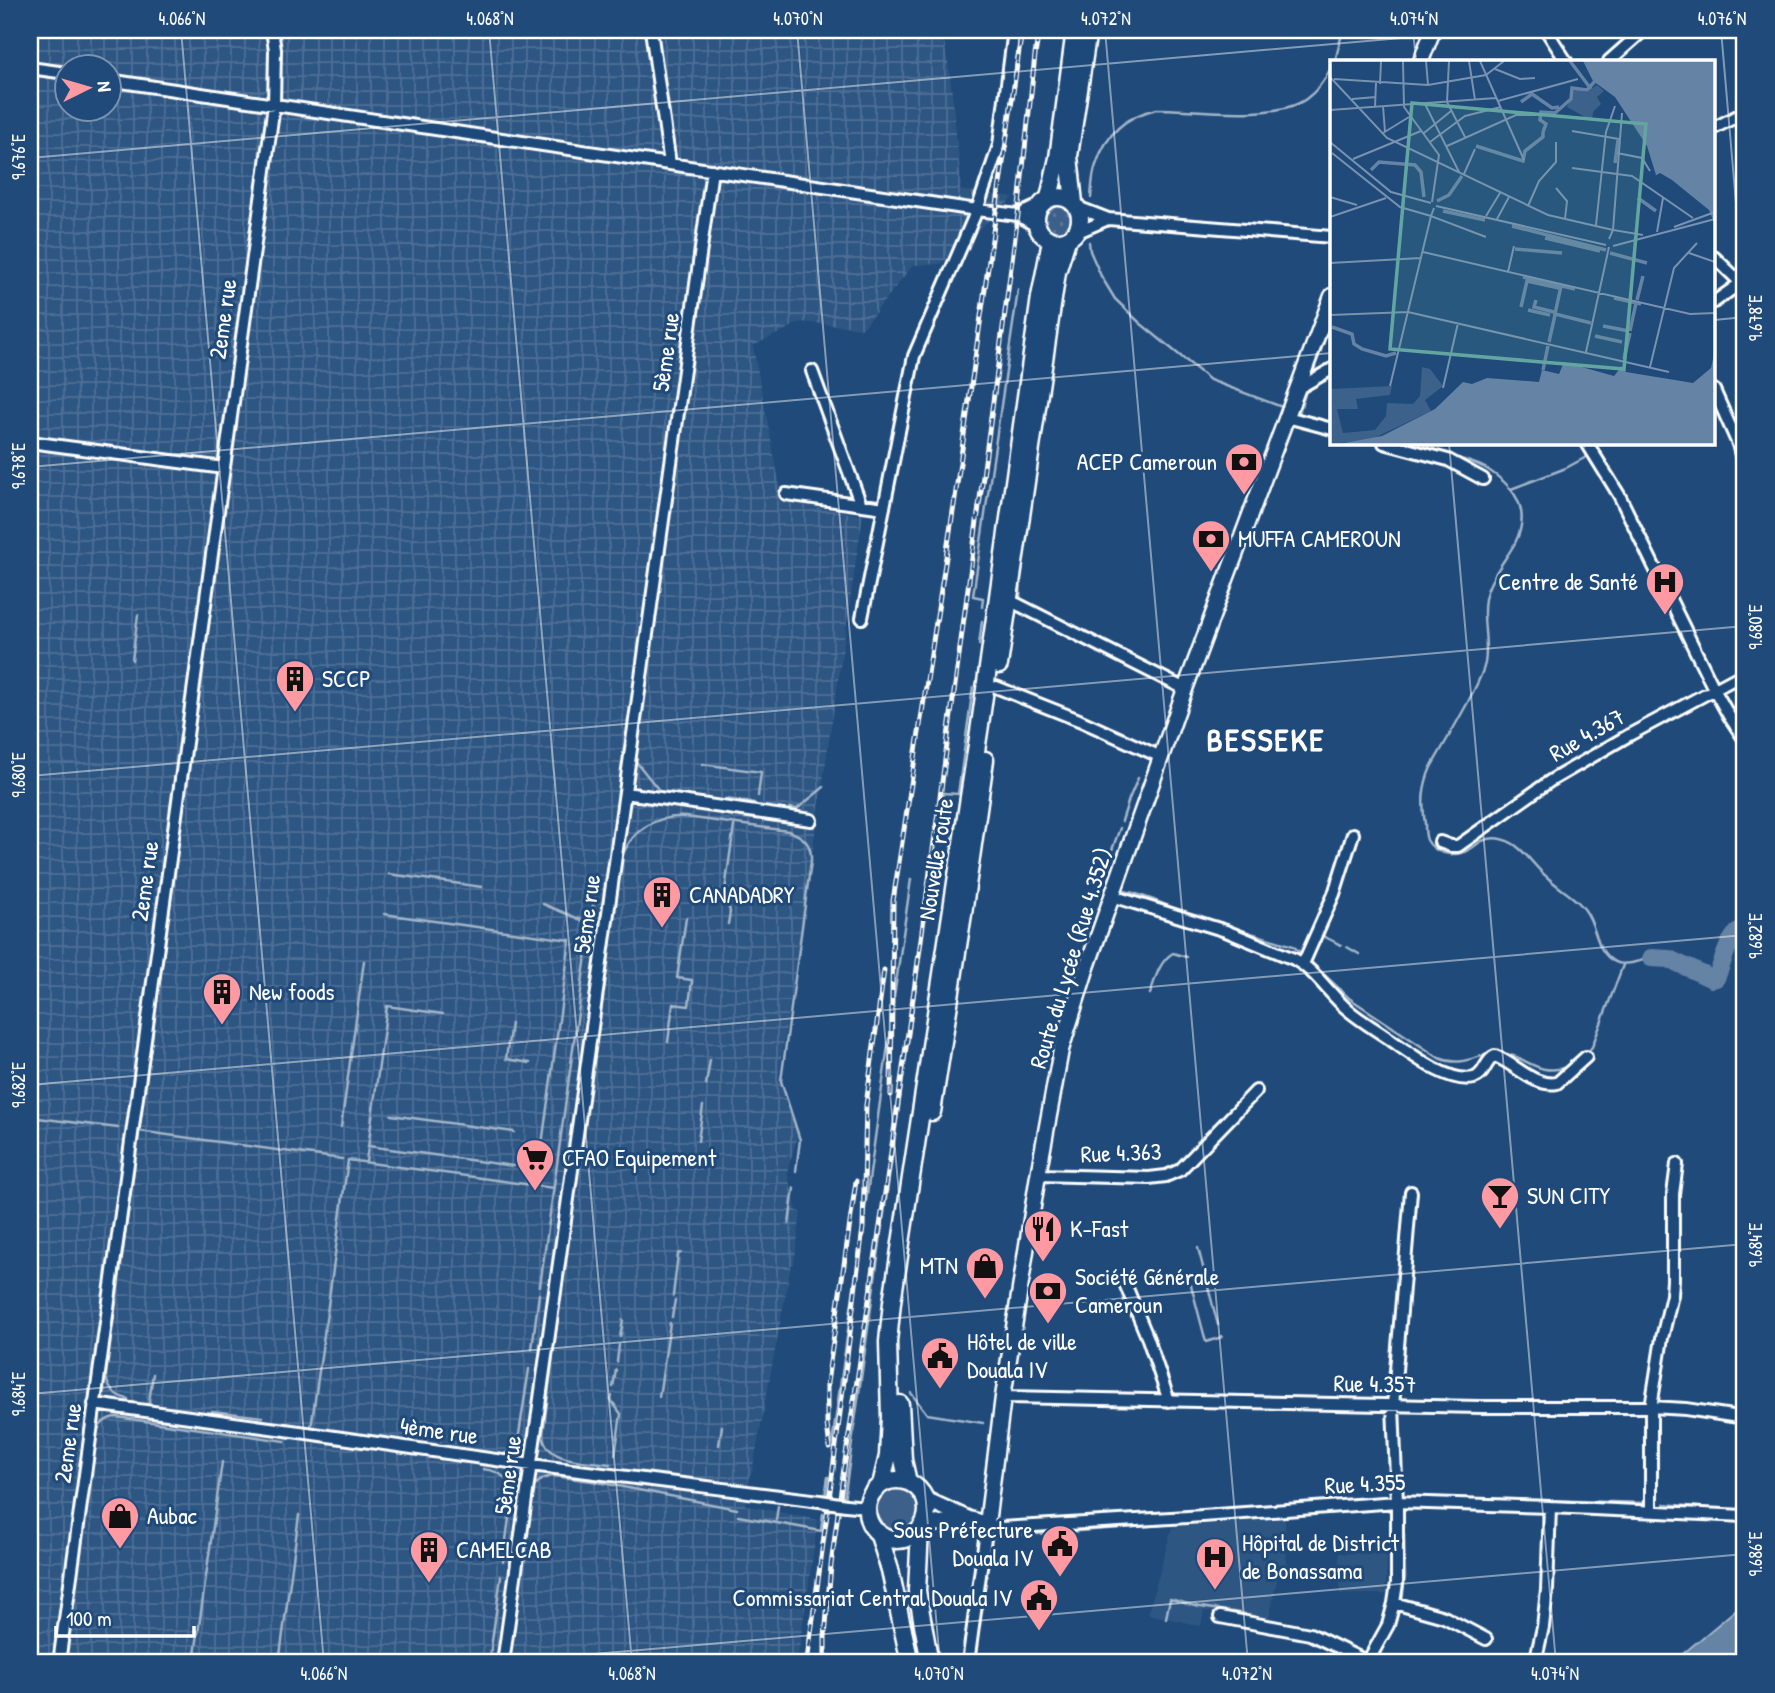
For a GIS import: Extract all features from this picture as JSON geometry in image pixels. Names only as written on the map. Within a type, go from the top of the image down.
[{"type":"highway","points":[[1074,30],[1058,158],[1045,202],[1036,215],[1036,226],[1042,235],[1065,238],[1080,223],[1069,156],[1088,30]]},
{"type":"highway","points":[[1045,202],[1059,196],[1075,205]]},
{"type":"highway","name":"Nouvelle route","points":[[881,1485],[888,1456],[888,1342],[892,1303],[985,725],[996,687],[1056,272],[1065,238]]},
{"type":"highway","name":"Nouvelle route","points":[[908,1482],[903,1460],[900,1415],[899,1343],[902,1302],[963,914],[1040,297],[1065,238]]},
{"type":"highway","points":[[910,1663],[890,1570],[867,1507],[871,1494],[881,1485],[894,1480],[908,1482],[919,1489],[925,1500],[927,1512],[921,1527],[917,1591],[930,1663]]},
{"type":"highway","points":[[878,1532],[888,1538],[899,1539],[910,1536],[921,1527]]},
{"type":"main road","points":[[1421,60],[1433,30]]},
{"type":"main road","name":"Route du Lycée (Rue 4.352)","points":[[987,1524],[1003,1397],[1060,1051],[1185,689],[1330,301]]},
{"type":"main road","points":[[925,1500],[987,1524]]},
{"type":"main road","points":[[921,1527],[969,1519]]},
{"type":"street","name":"2eme rue","points":[[59,1663],[274,104],[275,50],[272,30]]},
{"type":"street","points":[[651,30],[670,164]]},
{"type":"street","points":[[862,618],[914,356],[977,210],[999,145],[1014,30]]},
{"type":"street","points":[[1546,30],[1565,60]]},
{"type":"street","points":[[1610,60],[1644,30]]},
{"type":"street","points":[[30,68],[52,71]]},
{"type":"street","points":[[122,82],[1018,215],[1036,226]]},
{"type":"street","points":[[1716,127],[1745,112]]},
{"type":"street","name":"5ème rue","points":[[503,1663],[712,170]]},
{"type":"street","points":[[1018,215],[1045,202]]},
{"type":"street","points":[[1075,205],[1108,219],[1330,237]]},
{"type":"street","points":[[1065,238],[1108,219]]},
{"type":"street","points":[[1716,259],[1743,282],[1716,301]]},
{"type":"street","points":[[1297,389],[1330,370]]},
{"type":"street","points":[[812,371],[861,505]]},
{"type":"street","points":[[1716,394],[1738,444],[1745,470]]},
{"type":"street","points":[[1287,417],[1330,428]]},
{"type":"street","points":[[30,442],[223,468]]},
{"type":"street","points":[[1388,444],[1448,460],[1483,479]]},
{"type":"street","points":[[1588,444],[1619,495],[1715,691],[1745,740]]},
{"type":"street","points":[[786,494],[884,508]]},
{"type":"street","points":[[1009,600],[1185,689]]},
{"type":"street","name":"Rue 4.367","points":[[1440,842],[1458,846],[1550,780],[1745,673]]},
{"type":"street","points":[[996,687],[1161,757]]},
{"type":"street","points":[[625,793],[811,820]]},
{"type":"street","points":[[1303,964],[1342,874],[1353,834]]},
{"type":"street","points":[[1112,896],[1226,931],[1264,945],[1303,964],[1348,1010],[1423,1062],[1444,1073],[1457,1077],[1476,1077],[1490,1058],[1496,1056],[1543,1084],[1550,1084],[1557,1083],[1586,1057]]},
{"type":"street","name":"Rue 4.363","points":[[1038,1175],[1149,1178],[1166,1176],[1180,1170],[1256,1091]]},
{"type":"street","points":[[1651,1511],[1651,1407],[1672,1295],[1673,1194],[1677,1164]]},
{"type":"street","points":[[1220,1617],[1310,1634],[1368,1663],[1388,1625],[1396,1583],[1397,1502],[1393,1406],[1411,1192]]},
{"type":"street","points":[[1126,1286],[1169,1401]]},
{"type":"street","name":"Rue 4.357","points":[[1003,1397],[1393,1406],[1651,1407],[1745,1418]]},
{"type":"street","name":"4ème rue","points":[[94,1404],[531,1465],[867,1507]]},
{"type":"street","name":"Rue 4.355","points":[[987,1524],[1000,1528],[1397,1502],[1745,1516]]},
{"type":"street","points":[[1535,1663],[1547,1590],[1550,1507]]},
{"type":"street","name":"Route du Lycée (Rue 4.352)","points":[[968,1663],[987,1524]]},
{"type":"street","points":[[1394,1603],[1444,1617],[1486,1639]]},
{"type":"shaded area","points":[[30,30],[942,30],[950,74],[960,190],[1014,197],[941,264],[913,265],[863,328],[801,322],[753,346],[783,502],[863,515],[779,1073],[798,1135],[787,1172],[797,1211],[801,1212],[794,1265],[791,1265],[745,1505],[818,1520],[797,1663],[30,1663]]},
{"type":"shaded area","points":[[1058,200],[1071,206],[1077,219],[1071,232],[1058,238],[1045,232],[1039,219],[1045,206]]},
{"type":"shaded area","points":[[898,1488],[913,1494],[919,1509],[913,1524],[898,1530],[883,1524],[877,1509],[883,1494]]},
{"type":"shaded area","name":"Hôpital de District de Bonassama","points":[[1285,1519],[1287,1568],[1279,1571],[1269,1620],[1204,1611],[1201,1626],[1148,1614],[1172,1527]]},
{"type":"shaded area","points":[[1339,1553],[1387,1554],[1386,1594],[1340,1594]]},
{"type":"shaded area","points":[[1745,1602],[1745,1663],[1672,1663]]},
{"type":"waterway","points":[[1335,60],[1343,30]]},
{"type":"waterway","points":[[1619,60],[1652,30]]},
{"type":"waterway","points":[[1091,198],[1095,169],[1105,144],[1118,128],[1135,116],[1157,109],[1255,112],[1293,106],[1314,92],[1330,70]]},
{"type":"waterway","points":[[1089,242],[1101,276],[1115,299],[1140,323],[1210,380],[1282,407]]},
{"type":"waterway","points":[[982,607],[983,598],[973,596],[1018,290]]},
{"type":"waterway","points":[[1312,375],[1330,326]]},
{"type":"waterway","points":[[1319,383],[1330,377]]},
{"type":"waterway","points":[[1299,413],[1307,388],[1315,386]]},
{"type":"waterway","points":[[1307,416],[1330,422]]},
{"type":"waterway","points":[[1511,489],[1566,468],[1590,455]]},
{"type":"waterway","points":[[1451,456],[1481,466],[1508,485],[1519,502],[1522,521],[1515,543],[1487,591],[1484,615],[1486,655],[1482,673],[1431,767],[1424,788],[1427,840],[1438,851],[1454,854],[1467,851],[1487,839],[1503,840],[1517,846],[1543,874],[1581,905],[1589,917],[1601,948],[1609,958],[1623,964],[1651,958]]},
{"type":"waterway","points":[[1020,602],[1021,571]]},
{"type":"waterway","points":[[132,660],[138,615]]},
{"type":"waterway","points":[[979,645],[982,621]]},
{"type":"waterway","points":[[844,1500],[943,793],[958,794],[973,687]]},
{"type":"waterway","points":[[641,714],[645,691]]},
{"type":"waterway","points":[[634,759],[658,789]]},
{"type":"waterway","points":[[702,764],[761,772],[758,796]]},
{"type":"waterway","points":[[1122,821],[1138,778]]},
{"type":"waterway","points":[[790,811],[790,808],[797,809],[824,787]]},
{"type":"waterway","points":[[177,851],[184,795]]},
{"type":"waterway","points":[[725,799],[754,803]]},
{"type":"waterway","points":[[620,862],[630,842],[645,827],[674,817],[788,831],[803,838],[808,845],[811,861],[781,1081],[800,1140],[796,1171]]},
{"type":"waterway","points":[[728,924],[730,912],[725,890],[734,826]]},
{"type":"waterway","points":[[1112,850],[1120,828]]},
{"type":"waterway","points":[[1096,893],[1111,853]]},
{"type":"waterway","points":[[145,1087],[175,871]]},
{"type":"waterway","points":[[389,874],[482,887]]},
{"type":"waterway","points":[[894,997],[911,879]]},
{"type":"waterway","points":[[1125,891],[1195,915]]},
{"type":"waterway","points":[[543,904],[591,924]]},
{"type":"waterway","points":[[540,1286],[593,905]]},
{"type":"waterway","points":[[384,914],[570,940],[537,1181]]},
{"type":"waterway","points":[[1197,916],[1293,946],[1304,956]]},
{"type":"waterway","points":[[668,1042],[673,1004],[689,1006],[692,980],[677,978],[686,918]]},
{"type":"waterway","points":[[1651,958],[1669,959],[1712,979],[1716,978],[1730,943],[1745,928]]},
{"type":"waterway","points":[[1319,934],[1341,945]]},
{"type":"waterway","points":[[1347,947],[1359,954]]},
{"type":"waterway","points":[[1150,994],[1158,971],[1168,956],[1173,953],[1186,957]]},
{"type":"waterway","points":[[1309,960],[1349,998],[1439,1058],[1458,1062],[1488,1054]]},
{"type":"waterway","points":[[341,1127],[364,961]]},
{"type":"waterway","points":[[1587,1053],[1592,1047],[1623,965]]},
{"type":"waterway","points":[[366,1162],[387,1006],[443,1014]]},
{"type":"waterway","points":[[511,1023],[506,1059],[530,1063]]},
{"type":"waterway","points":[[832,1444],[889,1038]]},
{"type":"waterway","points":[[1498,1053],[1508,1054],[1546,1069],[1568,1067]]},
{"type":"waterway","points":[[706,1085],[710,1060]]},
{"type":"waterway","points":[[698,1141],[703,1106]]},
{"type":"waterway","points":[[128,1399],[112,1391],[106,1375],[142,1110]]},
{"type":"waterway","points":[[391,1115],[514,1132]]},
{"type":"waterway","points":[[30,1117],[118,1128]]},
{"type":"waterway","points":[[139,1131],[342,1159]]},
{"type":"waterway","points":[[574,1191],[581,1140]]},
{"type":"waterway","points":[[368,1146],[513,1166]]},
{"type":"waterway","points":[[311,1429],[348,1160],[554,1188]]},
{"type":"waterway","points":[[789,1224],[794,1188]]},
{"type":"waterway","points":[[565,1255],[575,1193]]},
{"type":"waterway","points":[[1198,1248],[1207,1282]]},
{"type":"waterway","points":[[673,1296],[678,1254],[681,1253]]},
{"type":"waterway","points":[[562,1282],[543,1434],[551,1451],[559,1456],[610,1464]]},
{"type":"waterway","points":[[1191,1285],[1206,1342],[1221,1336]]},
{"type":"waterway","points":[[1208,1287],[1218,1325]]},
{"type":"waterway","points":[[532,1349],[539,1294]]},
{"type":"waterway","points":[[672,1317],[675,1300]]},
{"type":"waterway","points":[[620,1337],[623,1320]]},
{"type":"waterway","points":[[659,1397],[670,1323]]},
{"type":"waterway","points":[[617,1362],[619,1345]]},
{"type":"waterway","points":[[499,1456],[511,1451],[518,1441],[529,1369]]},
{"type":"waterway","points":[[613,1387],[616,1370]]},
{"type":"waterway","points":[[149,1402],[153,1374]]},
{"type":"waterway","points":[[911,1393],[927,1414],[983,1423]]},
{"type":"waterway","points":[[612,1396],[611,1400],[621,1414],[615,1455]]},
{"type":"waterway","points":[[212,1411],[263,1417]]},
{"type":"waterway","points":[[95,1435],[103,1423],[116,1417],[285,1441]]},
{"type":"waterway","points":[[719,1445],[722,1426]]},
{"type":"waterway","points":[[328,1442],[397,1451]]},
{"type":"waterway","points":[[194,1662],[222,1462]]},
{"type":"waterway","points":[[483,1469],[504,1476],[511,1490],[503,1562]]},
{"type":"waterway","points":[[65,1663],[90,1473]]},
{"type":"waterway","points":[[532,1491],[540,1480],[554,1476],[737,1509]]},
{"type":"waterway","points":[[825,1497],[828,1477]]},
{"type":"waterway","points":[[1407,1496],[1465,1498]]},
{"type":"waterway","points":[[1470,1498],[1647,1503]]},
{"type":"waterway","points":[[1664,1504],[1745,1511]]},
{"type":"waterway","points":[[776,1520],[778,1506]]},
{"type":"waterway","points":[[1404,1528],[1403,1509],[1411,1508]]},
{"type":"waterway","points":[[1023,1535],[1386,1509],[1391,1512],[1392,1517]]},
{"type":"waterway","points":[[805,1663],[823,1537],[826,1532],[821,1530],[823,1514]]},
{"type":"waterway","points":[[279,1663],[299,1515]]},
{"type":"waterway","points":[[738,1516],[821,1531]]},
{"type":"waterway","points":[[1730,1520],[1741,1521]]},
{"type":"waterway","points":[[1402,1601],[1405,1577],[1404,1533]]},
{"type":"waterway","points":[[996,1537],[1018,1535]]},
{"type":"waterway","points":[[518,1595],[523,1556]]},
{"type":"waterway","points":[[489,1663],[501,1576]]},
{"type":"waterway","points":[[1166,1618],[1170,1599],[1245,1614]]},
{"type":"waterway","points":[[509,1663],[517,1608]]},
{"type":"waterway","points":[[1395,1624],[1399,1610]]},
{"type":"waterway","points":[[1375,1663],[1393,1628]]},
{"type":"railway","points":[[891,1095],[893,901],[954,505],[1022,30]]},
{"type":"railway","points":[[825,1663],[831,1565],[916,976],[1018,215],[1039,30]]},
{"type":"railway","points":[[807,1663],[863,1228],[866,1105],[884,970]]},
{"type":"railway","points":[[830,1448],[827,1383],[856,1181]]},
{"type":"place","name":"ACEP Cameroun","points":[[1244,496]]},
{"type":"place","name":"MUFFA CAMEROUN","points":[[1211,573]]},
{"type":"place","name":"Centre de Santé","points":[[1665,616]]},
{"type":"place","name":"SCCP","points":[[295,713]]},
{"type":"place","name":"CANADADRY","points":[[662,929]]},
{"type":"place","name":"New foods","points":[[222,1026]]},
{"type":"place","name":"CFAO Equipement","points":[[535,1192]]},
{"type":"place","name":"SUN CITY","points":[[1500,1230]]},
{"type":"place","name":"K-Fast","points":[[1043,1263]]},
{"type":"place","name":"MTN","points":[[985,1300]]},
{"type":"place","name":"Société Générale Cameroun","points":[[1048,1325]]},
{"type":"place","name":"Hôtel de ville Douala IV","points":[[940,1390]]},
{"type":"place","name":"Aubac","points":[[120,1550]]},
{"type":"place","name":"Sous Préfecture Douala IV","points":[[1060,1578]]},
{"type":"place","name":"CAMELCAB","points":[[429,1584]]},
{"type":"place","name":"Hôpital de District de Bonassama","points":[[1215,1591]]},
{"type":"place","name":"Commissariat Central Douala IV","points":[[1039,1632]]},
{"type":"district","name":"BESSEKE","points":[[1266,740]]}]
